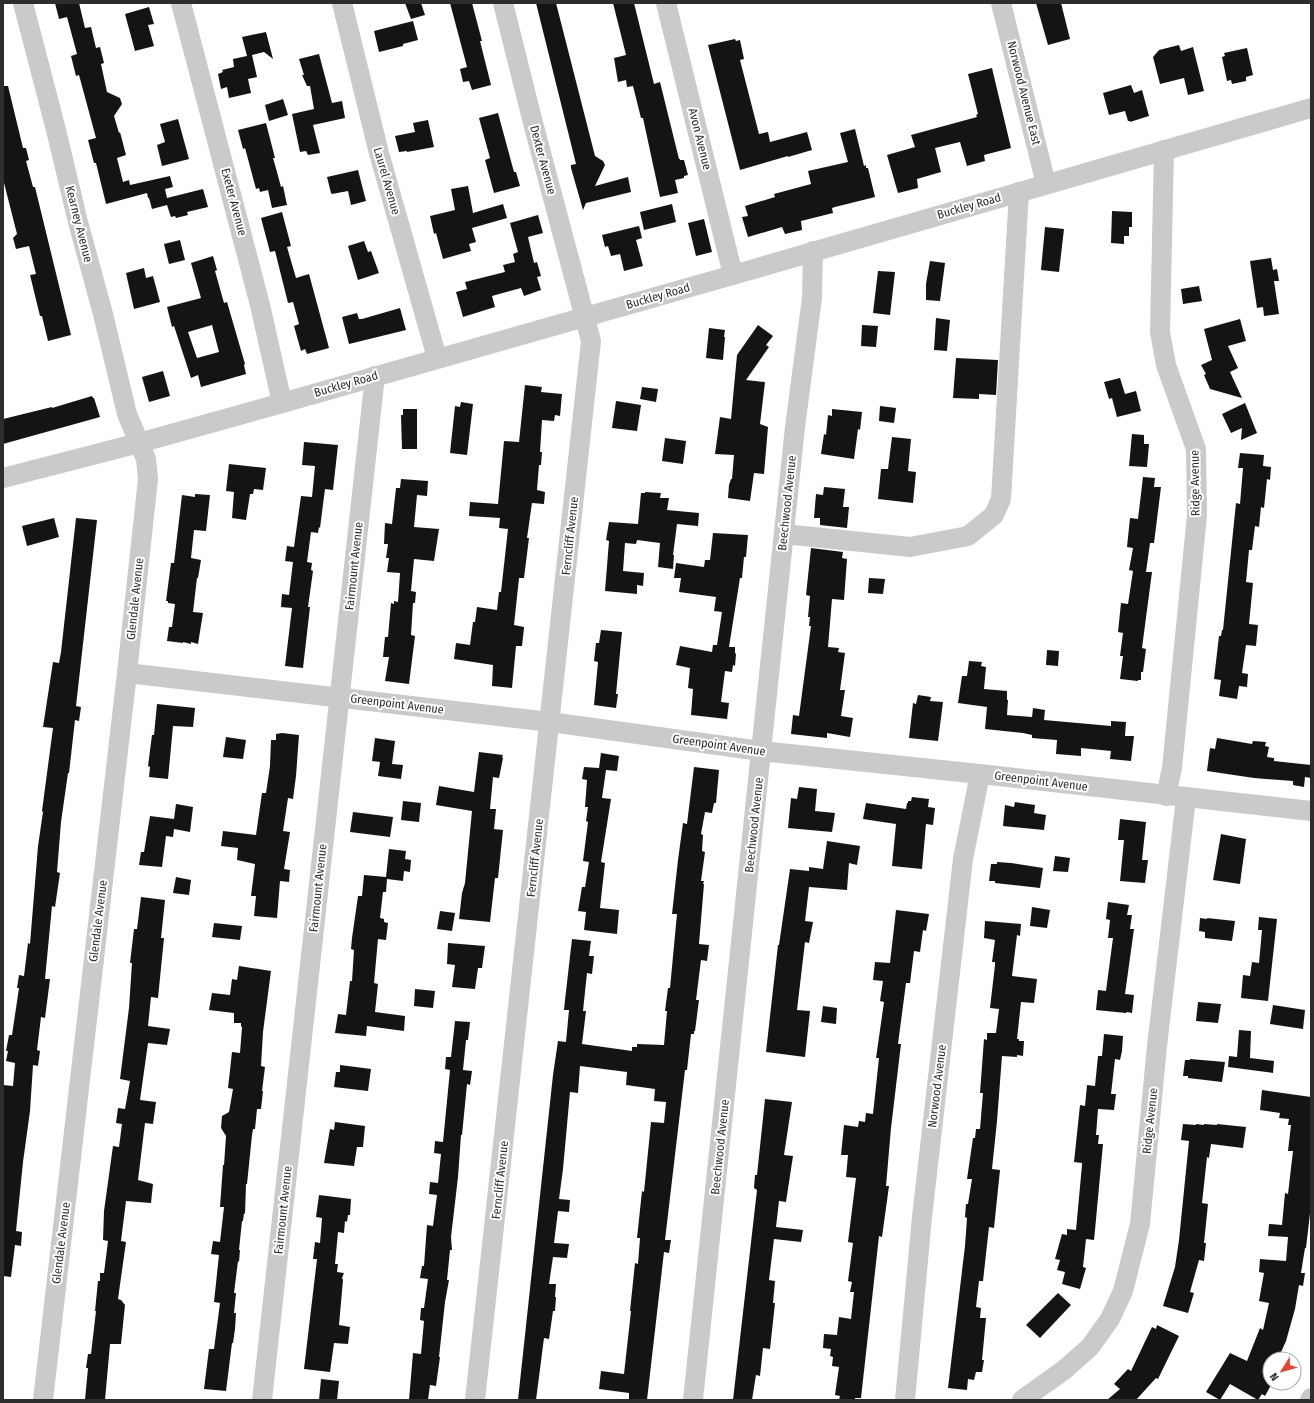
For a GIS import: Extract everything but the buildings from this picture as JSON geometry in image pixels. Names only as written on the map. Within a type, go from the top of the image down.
[{"type":"street","name":"Kearney Avenue","points":[[22,3],[103,314],[127,414],[139,443]]},
{"type":"street","name":"Exeter Avenue","points":[[181,3],[260,305],[282,403]]},
{"type":"street","name":"Laurel Avenue","points":[[342,3],[379,153],[437,358]]},
{"type":"street","name":"Dexter Avenue","points":[[503,3],[533,123],[586,317]]},
{"type":"street","name":"Avon Avenue","points":[[666,3],[733,275]]},
{"type":"street","name":"Norwood Avenue East","points":[[1001,3],[1046,184]]},
{"type":"street","name":"Buckley Road","points":[[3,478],[139,443],[282,403],[733,275],[1311,108]]},
{"type":"street","name":"Ridge Avenue","points":[[1164,150],[1160,332],[1166,365],[1196,449],[1197,515],[1172,768],[1166,796]]},
{"type":"street","points":[[784,534],[910,547],[968,536],[994,516],[1001,499],[1019,192]]},
{"type":"street","name":"Beechwood Avenue","points":[[693,1400],[795,427],[812,298],[814,251]]},
{"type":"street","name":"Ferncliff Avenue","points":[[475,1400],[591,341],[586,317]]},
{"type":"street","name":"Fairmount Avenue","points":[[262,1400],[375,376]]},
{"type":"street","name":"Glendale Avenue","points":[[43,1400],[148,479],[146,459],[139,443]]},
{"type":"street","name":"Greenpoint Avenue","points":[[127,673],[550,722],[762,751],[1311,811]]},
{"type":"street","name":"Norwood Avenue","points":[[905,1400],[922,1216],[963,859],[980,774]]},
{"type":"street","name":"Ridge Avenue","points":[[1022,1400],[1064,1370],[1090,1347],[1110,1319],[1123,1291],[1140,1224],[1157,1046],[1186,798]]}]
